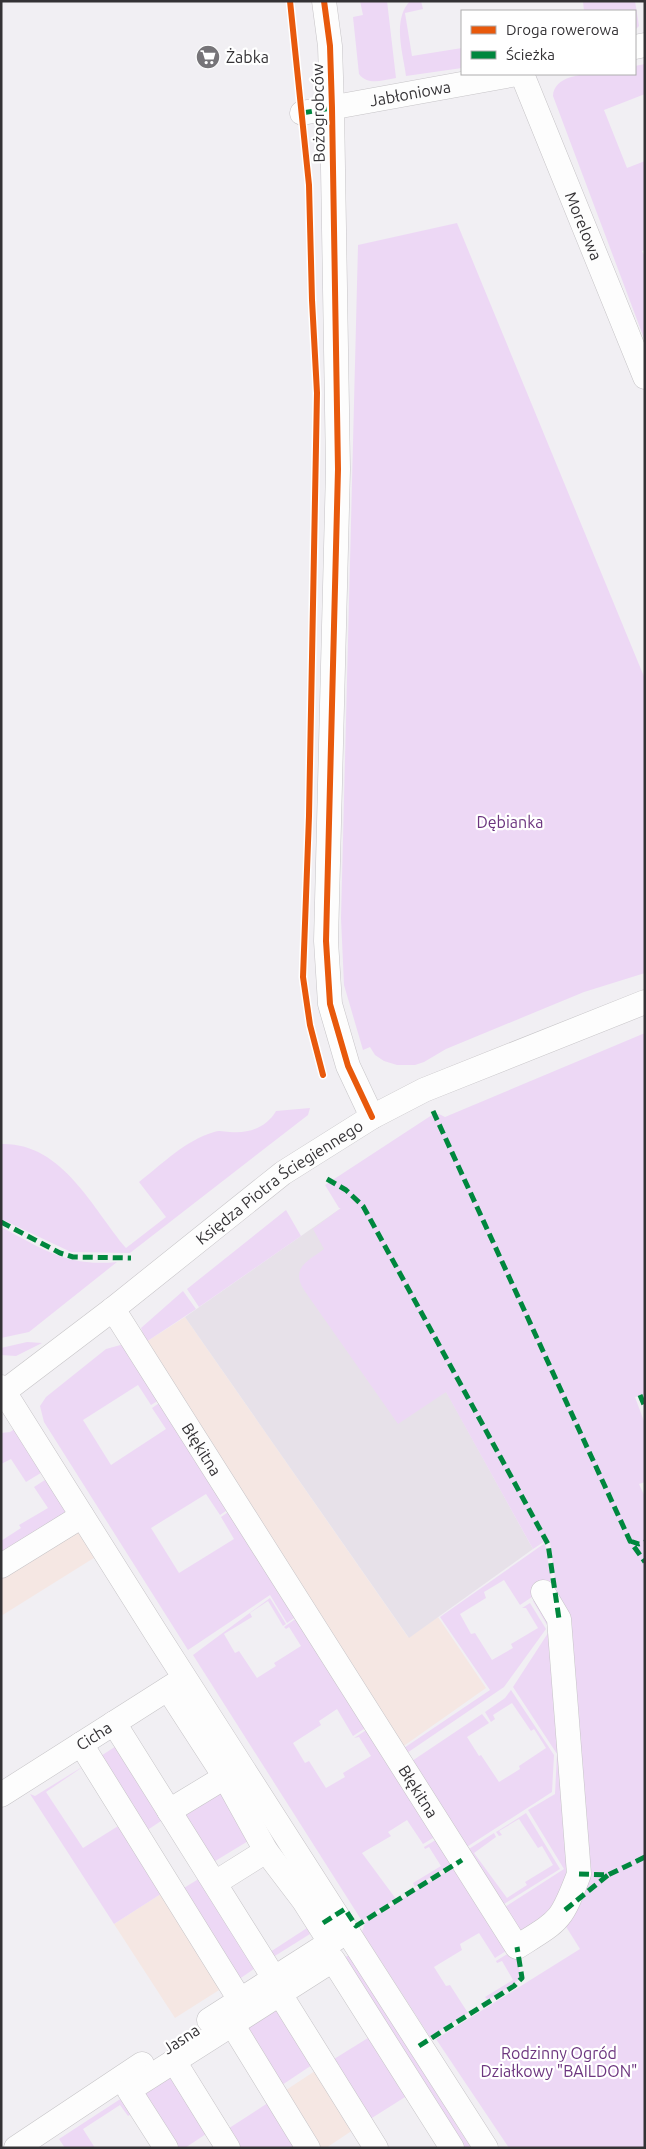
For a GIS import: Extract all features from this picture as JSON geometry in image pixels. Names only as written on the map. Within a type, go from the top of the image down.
[{"type":"street","name":"Bożogrobców","points":[[324,1],[330,46],[332,108],[338,469],[326,941],[330,1004],[348,1066],[372,1117]]},
{"type":"street","name":"Jabłoniowa","points":[[332,108],[513,75]]},
{"type":"street","name":"Morelowa","points":[[522,75],[645,377]]},
{"type":"street","name":"Bożogrobców","points":[[302,113],[332,108]]},
{"type":"street","name":"Księdza Piotra Ściegiennego","points":[[3,1391],[113,1309],[283,1173],[372,1117],[424,1090],[645,1002]]},
{"type":"street","name":"Błękitna","points":[[113,1309],[517,1947],[556,1923],[579,1874],[559,1619],[543,1592]]},
{"type":"street","points":[[3,1391],[82,1516],[177,1683],[225,1778],[266,1851],[304,1901],[339,1937]]},
{"type":"street","points":[[1,1566],[82,1516]]},
{"type":"street","points":[[177,1683],[339,1937],[486,2148]]},
{"type":"street","name":"Cicha","points":[[1,1795],[177,1683]]},
{"type":"street","points":[[114,1723],[215,1883],[376,2148]]},
{"type":"street","points":[[81,1744],[240,2000]]},
{"type":"street","points":[[169,1811],[225,1778]]},
{"type":"street","points":[[215,1883],[266,1851]]},
{"type":"street","name":"Jasna","points":[[16,2148],[240,2000],[277,1986],[339,1937]]},
{"type":"street","points":[[166,2148],[129,2090],[232,2024],[277,1986],[333,1960],[452,2148]]},
{"type":"street","points":[[232,2024],[308,2148]]},
{"type":"street","points":[[174,2061],[228,2148]]},
{"type":"shaded area","points":[[344,1206],[533,1549],[409,1638],[185,1317]]},
{"type":"shaded area","points":[[185,1317],[408,1637],[438,1617],[486,1688],[398,1750],[146,1342]]},
{"type":"shaded area","points":[[79,1527],[97,1556],[1,1616],[1,1575]]},
{"type":"shaded area","points":[[167,1890],[227,1985],[175,2018],[114,1924]]},
{"type":"shaded area","points":[[321,2067],[359,2126],[326,2148],[314,2148],[280,2094]]},
{"type":"green space","points":[[360,1],[387,1],[396,78],[371,81],[359,74],[353,17],[363,15]]},
{"type":"green space","points":[[410,1],[421,1],[423,9],[405,13],[412,56],[461,48],[461,68],[406,76],[400,37],[401,18]]},
{"type":"green space","points":[[583,1],[635,1],[639,26],[636,29],[636,10],[584,10]]},
{"type":"green space","points":[[645,64],[645,94],[604,110],[627,168],[645,161],[645,250],[642,251],[645,257],[645,341],[553,96],[556,87],[563,80],[580,75],[636,75],[636,66]]},
{"type":"green space","name":"Dębianka","points":[[457,223],[645,679],[645,973],[584,992],[446,1049],[424,1062],[415,1065],[397,1065],[384,1061],[375,1055],[370,1047],[363,1050],[344,985],[341,918],[358,245]]},
{"type":"green space","name":"Rodzinny Ogród Działkowy \"BAILDON\"","points":[[645,1033],[645,1394],[635,1397],[645,1424],[645,1482],[639,1484],[645,1497],[645,2148],[509,2148],[436,2039],[580,1949],[565,1925],[586,1877],[561,1621],[550,1542],[548,1539],[533,1549],[446,1392],[398,1424],[304,1290],[299,1276],[307,1261],[324,1249],[313,1229],[341,1208],[339,1208],[325,1185],[432,1115],[439,1114],[445,1117]]},
{"type":"green space","points":[[310,1108],[308,1115],[130,1253],[71,1252],[1,1219],[1,1144],[22,1146],[41,1154],[58,1165],[88,1197],[126,1248],[166,1217],[139,1182],[175,1153],[194,1141],[214,1132],[244,1132],[257,1128],[268,1121],[276,1111]]},
{"type":"green space","points":[[286,1210],[301,1236],[199,1307],[187,1289]]},
{"type":"green space","points":[[1,1227],[43,1249],[69,1259],[99,1263],[117,1262],[29,1332],[1,1338]]},
{"type":"green space","points":[[183,1291],[196,1309],[146,1342],[141,1328]]},
{"type":"green space","points":[[27,1342],[42,1343],[16,1356],[1,1355],[1,1348]]},
{"type":"green space","points":[[124,1344],[164,1397],[151,1405],[138,1385],[83,1420],[111,1465],[166,1429],[152,1408],[165,1399],[233,1506],[220,1515],[206,1494],[151,1528],[179,1573],[234,1539],[221,1517],[234,1508],[300,1614],[287,1623],[270,1595],[188,1650],[44,1422],[40,1406],[46,1397],[106,1349]]},
{"type":"green space","points":[[15,1429],[44,1471],[26,1482],[11,1459],[1,1464],[1,1433],[10,1432]]},
{"type":"green space","points":[[48,1478],[72,1515],[1,1560],[1,1541],[21,1528],[19,1525],[48,1508],[34,1487]]},
{"type":"green space","points":[[545,1543],[556,1610],[544,1589],[520,1605],[504,1580],[484,1592],[486,1598],[460,1614],[471,1634],[475,1633],[492,1660],[513,1648],[511,1644],[538,1628],[526,1608],[522,1608],[530,1603],[546,1629],[504,1687],[404,1755],[401,1750],[490,1690],[440,1617]]},
{"type":"green space","points":[[543,1594],[558,1620],[577,1874],[564,1910],[518,1944],[497,1912],[564,1869],[528,1810],[555,1794],[557,1754],[513,1687],[550,1630],[533,1601]]},
{"type":"green space","points":[[270,1598],[286,1624],[283,1626],[268,1601],[250,1613],[252,1617],[224,1634],[235,1653],[239,1651],[257,1678],[276,1666],[274,1663],[301,1646],[289,1627],[286,1629],[284,1627],[301,1615],[370,1725],[353,1736],[337,1709],[319,1721],[321,1725],[293,1743],[305,1763],[309,1761],[326,1788],[345,1777],[343,1773],[371,1756],[359,1737],[354,1738],[371,1727],[443,1832],[423,1844],[407,1820],[388,1832],[391,1836],[362,1853],[396,1899],[362,1921],[193,1655]]},
{"type":"green space","points":[[511,1690],[554,1755],[552,1792],[459,1852],[409,1763],[482,1714],[489,1723],[467,1737],[479,1756],[481,1755],[499,1782],[520,1769],[519,1766],[546,1748],[534,1729],[531,1731],[512,1703],[493,1715],[495,1719],[491,1722],[485,1712],[505,1698]]},
{"type":"green space","points":[[121,1743],[167,1817],[143,1833],[96,1759]]},
{"type":"green space","points":[[87,1764],[46,1792],[83,1848],[123,1823],[167,1890],[114,1924],[30,1794],[35,1796]]},
{"type":"green space","points":[[224,1782],[258,1835],[207,1866],[174,1812]]},
{"type":"green space","points":[[526,1813],[560,1869],[496,1909],[461,1854],[494,1833],[496,1837],[474,1853],[507,1898],[527,1885],[525,1882],[553,1865],[542,1846],[538,1848],[519,1819],[499,1831],[502,1835],[499,1836],[496,1832]]},
{"type":"green space","points":[[444,1835],[460,1859],[415,1887],[413,1883],[441,1866],[429,1847],[425,1849],[424,1847]]},
{"type":"green space","points":[[462,1862],[514,1946],[495,1958],[479,1933],[460,1944],[462,1950],[434,1967],[446,1986],[450,1985],[468,2013],[430,2037],[362,1932],[365,1922]]},
{"type":"green space","points":[[205,1875],[261,1964],[235,1982],[179,1891]]},
{"type":"green space","points":[[307,1928],[310,1934],[270,1959],[267,1954]]},
{"type":"green space","points":[[515,1949],[521,1977],[513,1985],[488,2000],[485,1997],[513,1980],[502,1961],[497,1963],[496,1961]]},
{"type":"green space","points":[[349,1955],[471,2148],[454,2148],[337,1962]]},
{"type":"green space","points":[[278,1999],[318,2061],[276,2089],[237,2025]]},
{"type":"green space","points":[[376,2033],[413,2092],[364,2123],[326,2064]]},
{"type":"green space","points":[[172,2066],[212,2130],[185,2148],[170,2148],[133,2090]]},
{"type":"green space","points":[[128,2094],[138,2110],[128,2116],[120,2105],[83,2129],[95,2148],[65,2148],[59,2139]]},
{"type":"green space","points":[[274,2099],[305,2148],[233,2148],[223,2132]]},
{"type":"marked path","points":[[302,113],[332,108]]},
{"type":"marked path","points":[[433,1111],[630,1541],[645,1562]]},
{"type":"marked path","points":[[327,1179],[346,1190],[363,1206],[548,1544],[559,1619]]},
{"type":"marked path","points":[[1,1222],[60,1253],[73,1257],[131,1258]]},
{"type":"marked path","points":[[640,1395],[645,1407]]},
{"type":"marked path","points":[[630,1541],[639,1544],[645,1542]]},
{"type":"marked path","points":[[579,1874],[608,1875],[645,1857]]},
{"type":"marked path","points":[[323,1923],[345,1909],[356,1926],[462,1860]]},
{"type":"marked path","points":[[565,1910],[608,1875]]},
{"type":"marked path","points":[[419,2046],[514,1986],[522,1978],[517,1947]]},
{"type":"cycle path","points":[[290,1],[309,185],[317,393],[309,816],[303,977],[310,1025],[323,1075]]},
{"type":"cycle path","points":[[324,1],[330,46],[332,108],[338,469],[326,941],[330,1004],[348,1066],[372,1117]]},
{"type":"place","name":"Żabka","points":[[208,57]]}]
